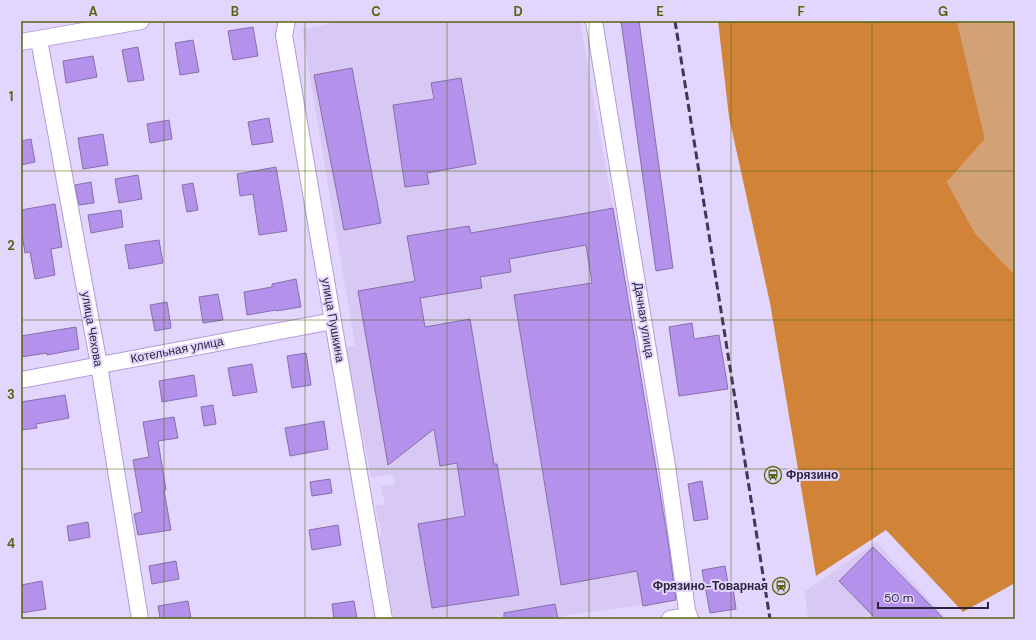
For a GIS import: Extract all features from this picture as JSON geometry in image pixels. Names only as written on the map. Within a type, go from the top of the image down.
[{"type":"street","points":[[21,42],[141,21]]},
{"type":"street","name":"улица Пушкина","points":[[287,21],[284,35],[384,619]]},
{"type":"street","name":"Дачная улица","points":[[594,21],[667,466],[689,617]]},
{"type":"street","name":"улица Чехова","points":[[39,40],[99,365],[140,619]]},
{"type":"street","name":"Котельная улица","points":[[21,380],[333,321]]},
{"type":"street","points":[[670,619],[689,617]]},
{"type":"shaded area","points":[[341,21],[580,21],[613,208],[678,600],[569,615],[556,619],[394,619],[379,538],[382,535],[375,506],[385,504],[381,487],[395,484],[393,474],[371,478],[346,348],[355,345],[302,30]]},
{"type":"shaded area","points":[[718,21],[957,21],[985,139],[947,182],[975,233],[1015,275],[1015,583],[963,612],[886,530],[816,576],[770,303],[729,117]]},
{"type":"shaded area","points":[[957,21],[1015,21],[1015,275],[975,233],[947,182],[985,139]]},
{"type":"shaded area","points":[[876,542],[947,619],[809,619],[804,592]]},
{"type":"building","points":[[621,21],[639,21],[673,268],[656,271]]},
{"type":"building","points":[[253,27],[258,56],[233,60],[228,31]]},
{"type":"building","points":[[193,40],[199,72],[180,75],[175,43]]},
{"type":"building","points":[[138,47],[144,80],[128,82],[122,50]]},
{"type":"building","points":[[93,56],[97,77],[66,83],[63,61]]},
{"type":"building","points":[[352,68],[381,223],[344,230],[314,75]]},
{"type":"building","points":[[461,78],[476,164],[427,173],[429,184],[405,187],[393,105],[434,99],[431,83]]},
{"type":"building","points":[[269,118],[273,142],[252,145],[248,122]]},
{"type":"building","points":[[169,120],[172,139],[150,143],[147,124]]},
{"type":"building","points":[[103,134],[108,165],[83,169],[78,138]]},
{"type":"building","points":[[31,139],[35,162],[21,165],[21,141]]},
{"type":"building","points":[[276,167],[287,231],[259,235],[253,194],[240,196],[237,174]]},
{"type":"building","points":[[138,175],[142,199],[119,203],[115,179]]},
{"type":"building","points":[[91,182],[94,203],[79,205],[75,185]]},
{"type":"building","points":[[193,183],[198,210],[187,212],[182,185]]},
{"type":"building","points":[[55,204],[62,247],[51,249],[55,275],[35,279],[30,252],[25,253],[21,227],[21,210]]},
{"type":"building","points":[[613,208],[668,541],[676,600],[643,606],[637,571],[561,585],[514,295],[592,283],[586,245],[509,259],[511,272],[480,277],[482,288],[420,298],[425,327],[470,319],[494,464],[497,464],[519,595],[432,608],[418,524],[465,516],[457,463],[440,466],[434,429],[388,465],[358,291],[415,281],[407,236],[469,226],[471,233]]},
{"type":"building","points":[[121,210],[123,227],[91,233],[88,215]]},
{"type":"building","points":[[159,240],[163,263],[129,269],[125,245]]},
{"type":"building","points":[[296,279],[301,307],[247,315],[244,292],[272,287],[272,284]]},
{"type":"building","points":[[218,294],[223,320],[203,323],[199,297]]},
{"type":"building","points":[[167,302],[171,328],[155,331],[150,305]]},
{"type":"building","points":[[692,323],[694,339],[719,335],[728,389],[679,396],[669,327]]},
{"type":"building","points":[[76,327],[79,349],[47,355],[47,353],[21,357],[21,336]]},
{"type":"building","points":[[306,353],[311,385],[292,388],[287,356]]},
{"type":"building","points":[[252,364],[257,392],[233,396],[228,368]]},
{"type":"building","points":[[194,375],[197,396],[162,402],[159,381]]},
{"type":"building","points":[[65,395],[69,418],[36,424],[37,428],[21,430],[21,402]]},
{"type":"building","points":[[213,405],[216,424],[204,426],[201,407]]},
{"type":"building","points":[[174,417],[178,438],[158,441],[171,530],[138,535],[134,514],[142,512],[133,460],[149,457],[143,422]]},
{"type":"building","points":[[324,421],[328,449],[290,456],[285,428]]},
{"type":"building","points":[[330,479],[332,493],[312,496],[310,482]]},
{"type":"building","points":[[702,481],[708,519],[694,521],[688,484]]},
{"type":"building","points":[[88,522],[90,537],[69,541],[67,526]]},
{"type":"building","points":[[338,525],[341,545],[312,550],[309,530]]},
{"type":"building","points":[[873,547],[944,619],[876,619],[839,581]]},
{"type":"building","points":[[176,561],[179,579],[152,584],[149,566]]},
{"type":"building","name":"Фрязино-Товарная","points":[[725,566],[729,589],[733,588],[736,609],[710,613],[702,570]]},
{"type":"building","points":[[42,581],[46,609],[21,613],[21,585]]},
{"type":"building","points":[[188,601],[191,619],[160,619],[158,606]]},
{"type":"building","points":[[354,601],[357,619],[334,619],[332,604]]},
{"type":"building","points":[[555,604],[558,619],[504,619],[504,613]]},
{"type":"railway","points":[[675,21],[770,619]]},
{"type":"place","name":"Фрязино","points":[[773,475]]},
{"type":"place","name":"Фрязино-Товарная","points":[[781,586]]}]
